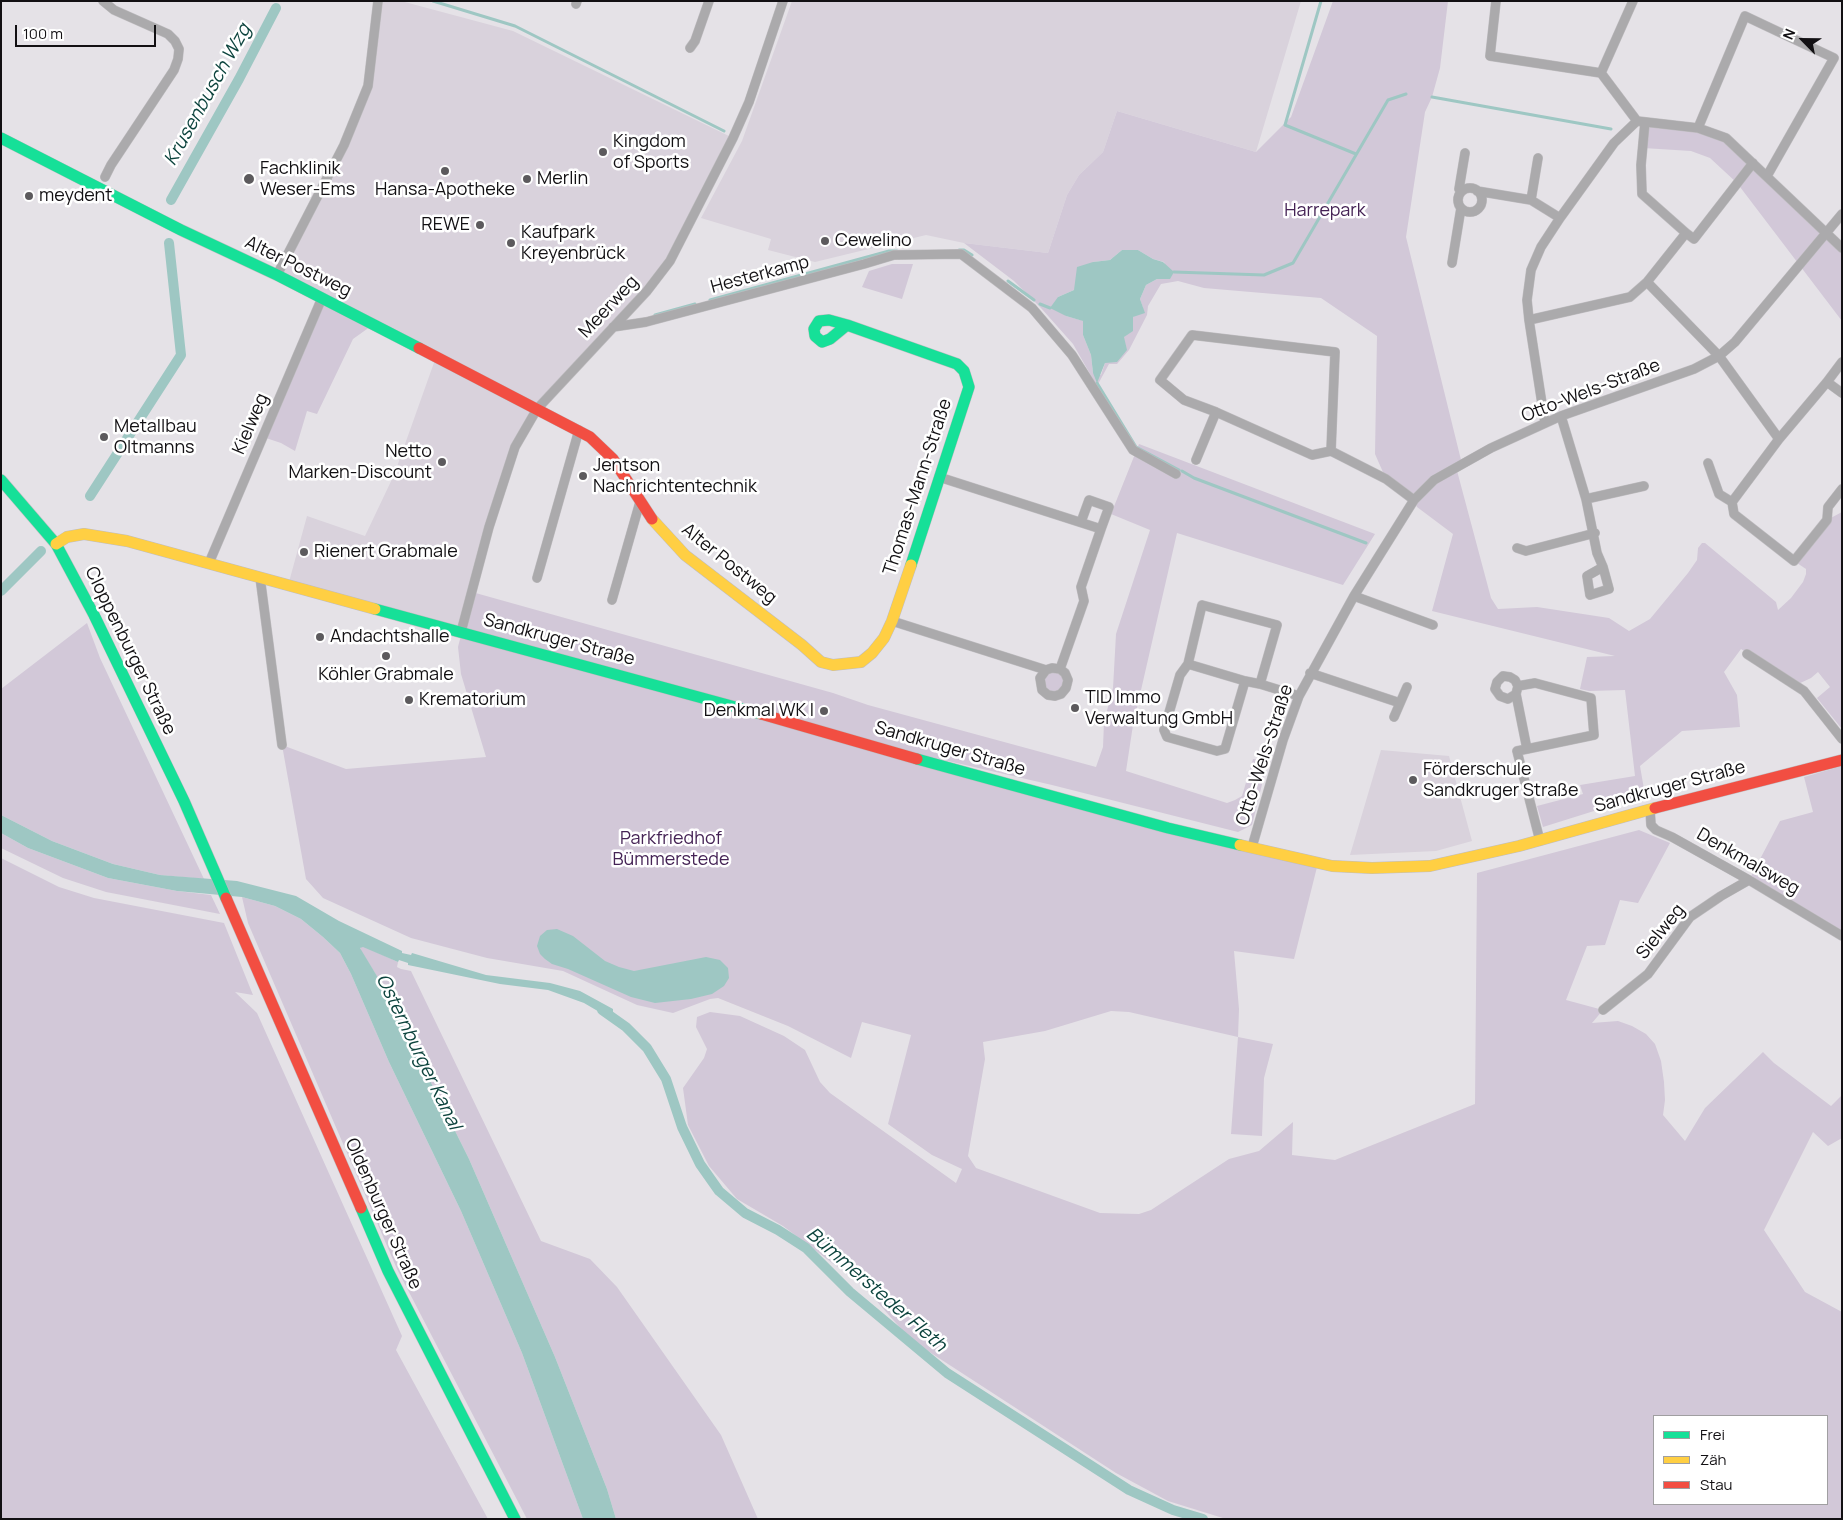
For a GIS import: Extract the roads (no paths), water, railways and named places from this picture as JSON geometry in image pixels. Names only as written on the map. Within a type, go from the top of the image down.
[{"type":"street","points":[[103,1],[114,10],[168,34],[175,41],[178,49],[178,59],[174,70],[105,177]]},
{"type":"street","points":[[277,275],[344,145],[368,86],[378,1]]},
{"type":"street","points":[[690,48],[695,41],[709,1]]},
{"type":"street","name":"Meerweg","points":[[461,632],[505,474],[515,447],[537,409],[659,276],[670,261],[734,138],[749,102],[783,1]]},
{"type":"street","points":[[1496,1],[1490,56],[1601,73],[1641,121],[1642,194],[1694,239],[1753,163]]},
{"type":"street","points":[[1601,73],[1633,1]]},
{"type":"street","points":[[1698,128],[1745,16],[1834,58],[1767,176]]},
{"type":"street","points":[[1545,423],[1527,300],[1531,270],[1541,247],[1614,143],[1641,121],[1698,128],[1726,138],[1825,234],[1842,248]]},
{"type":"street","name":"Alter Postweg","points":[[1,138],[181,230],[277,275],[590,437],[613,459],[654,522],[685,555],[802,645]]},
{"type":"street","points":[[1461,192],[1459,190],[1464,153]]},
{"type":"street","points":[[1531,200],[1538,158]]},
{"type":"street","points":[[1452,263],[1461,208],[1458,198],[1461,192],[1468,188],[1531,200],[1560,218]]},
{"type":"street","points":[[1461,208],[1464,211],[1471,212],[1478,208],[1481,197],[1477,191]]},
{"type":"street","name":"Otto-Wels-Straße","points":[[1252,847],[1283,740],[1299,696],[1354,596],[1414,500],[1434,480],[1491,448],[1562,416],[1694,370],[1719,356],[1735,342],[1842,214]]},
{"type":"street","points":[[1529,320],[1630,297],[1647,282],[1686,233]]},
{"type":"street","name":"Hesterkamp","points":[[613,326],[646,322],[894,255],[961,254],[1032,308],[1072,355],[1133,450],[1176,474]]},
{"type":"street","points":[[1647,282],[1719,356],[1779,439]]},
{"type":"street","name":"Kielweg","points":[[209,563],[322,298]]},
{"type":"street","name":"Thomas-Mann-Straße","points":[[802,645],[821,662],[833,665],[861,662],[872,653],[884,638],[892,621],[969,387],[964,371],[957,364],[847,325]]},
{"type":"street","points":[[1331,451],[1336,352],[1192,335],[1160,380],[1184,400],[1216,412],[1312,455],[1331,451],[1386,479],[1414,500]]},
{"type":"street","points":[[1842,362],[1779,439],[1732,502],[1734,514],[1794,561],[1827,520],[1828,507],[1842,489]]},
{"type":"street","points":[[1827,382],[1842,394]]},
{"type":"street","points":[[1196,460],[1216,412]]},
{"type":"street","points":[[1562,416],[1603,567]]},
{"type":"street","points":[[536,578],[578,430]]},
{"type":"street","points":[[1708,463],[1719,494],[1732,502]]},
{"type":"street","points":[[939,477],[1100,529]]},
{"type":"street","name":"Cloppenburger Straße","points":[[1,480],[56,544],[98,623],[184,801],[234,916]]},
{"type":"street","points":[[1586,499],[1644,486]]},
{"type":"street","points":[[1060,669],[1084,601],[1080,587],[1109,507],[1089,500],[1081,522]]},
{"type":"street","points":[[612,600],[640,502]]},
{"type":"street","points":[[1517,548],[1526,551],[1594,533]]},
{"type":"street","name":"Sandkruger Straße","points":[[56,544],[73,536],[92,534],[127,541],[827,732],[1168,828],[1324,864],[1372,868],[1430,866],[1540,841],[1650,809],[1842,760]]},
{"type":"street","points":[[260,577],[282,745]]},
{"type":"street","points":[[1354,596],[1433,625]]},
{"type":"street","points":[[1245,681],[1225,748],[1217,751],[1166,737],[1164,730],[1180,675],[1188,664],[1202,605],[1277,625],[1260,684]]},
{"type":"street","points":[[892,621],[1046,670]]},
{"type":"street","points":[[1747,654],[1804,691],[1842,739]]},
{"type":"street","points":[[1188,664],[1299,696]]},
{"type":"street","points":[[1052,668],[1060,669],[1064,673],[1068,680],[1066,688],[1061,694],[1055,696],[1042,690],[1040,678],[1046,670],[1052,668]]},
{"type":"street","name":"Otto-Wels-Straße","points":[[1310,673],[1400,703]]},
{"type":"street","points":[[1527,749],[1517,690],[1535,683],[1591,698],[1594,735],[1527,749],[1517,751],[1540,841]]},
{"type":"street","points":[[1394,717],[1408,687]]},
{"type":"street","name":"Denkmalsweg","points":[[1650,809],[1651,825],[1656,830],[1749,880],[1842,936]]},
{"type":"street","name":"Sielweg","points":[[1603,1010],[1648,974],[1690,917],[1749,880]]},
{"type":"street","name":"Oldenburger Straße","points":[[234,916],[388,1271],[515,1519]]},
{"type":"waterway","points":[[433,1],[515,26],[724,131]]},
{"type":"waterway","points":[[1321,1],[1285,125],[1356,154]]},
{"type":"waterway","name":"Krusenbusch Wzg","points":[[171,200],[239,79],[276,8]]},
{"type":"waterway","points":[[1174,272],[1264,275],[1293,263],[1388,100],[1406,94]]},
{"type":"waterway","points":[[1432,97],[1611,129]]},
{"type":"waterway","name":"Krusenbusch Wzg","points":[[90,496],[181,355],[169,243]]},
{"type":"waterway","points":[[959,250],[964,250],[972,255]]},
{"type":"waterway","points":[[710,300],[889,251],[897,251]]},
{"type":"waterway","points":[[1008,281],[1034,300]]},
{"type":"waterway","points":[[655,315],[695,304]]},
{"type":"waterway","points":[[1040,304],[1050,308]]},
{"type":"waterway","points":[[1097,383],[1136,447],[1179,470]]},
{"type":"waterway","points":[[1182,471],[1194,478],[1366,543]]},
{"type":"waterway","name":"Krusenbusch Wzg","points":[[1,591],[41,551]]},
{"type":"waterway","name":"Bümmersteder Fleth","points":[[602,1010],[626,1027],[647,1048],[666,1079],[682,1127],[700,1164],[719,1191],[745,1213],[778,1230],[806,1248],[850,1292],[947,1373],[1129,1490],[1173,1510],[1203,1519]]},
{"type":"place","name":"Kingdom of Sports","points":[[603,152]]},
{"type":"place","name":"Hansa-Apotheke","points":[[445,171]]},
{"type":"place","name":"Fachklinik Weser-Ems","points":[[249,179]]},
{"type":"place","name":"Merlin","points":[[527,179]]},
{"type":"place","name":"meydent","points":[[29,196]]},
{"type":"place","name":"REWE","points":[[480,225]]},
{"type":"place","name":"Cewelino","points":[[825,241]]},
{"type":"place","name":"Kaufpark Kreyenbrück","points":[[511,243]]},
{"type":"place","name":"Metallbau Oltmanns","points":[[104,437]]},
{"type":"place","name":"Netto Marken-Discount","points":[[442,462]]},
{"type":"place","name":"Jentson Nachrichtentechnik","points":[[583,476]]},
{"type":"place","name":"Rienert Grabmale","points":[[304,552]]},
{"type":"place","name":"Andachtshalle","points":[[320,637]]},
{"type":"place","name":"Köhler Grabmale","points":[[386,656]]},
{"type":"place","name":"Krematorium","points":[[409,700]]},
{"type":"place","name":"TID Immo Verwaltung GmbH","points":[[1075,708]]},
{"type":"place","name":"Denkmal WK I","points":[[824,711]]},
{"type":"place","name":"Förderschule Sandkruger Straße","points":[[1413,780]]},
{"type":"park label","name":"Harrepark","points":[[1325,211]]},
{"type":"park label","name":"Parkfriedhof Bümmerstede","points":[[671,850]]},
{"type":"water label","name":"Osternburger Kanal","points":[[418,1052]]}]
